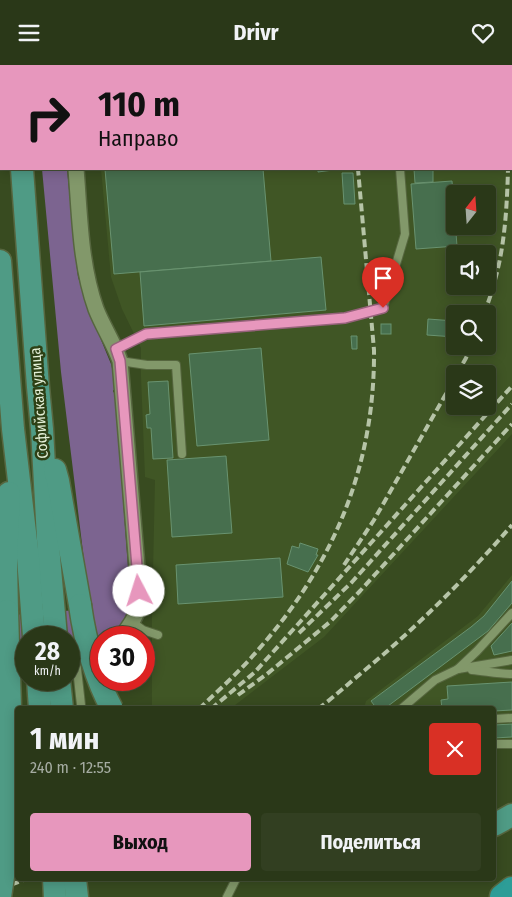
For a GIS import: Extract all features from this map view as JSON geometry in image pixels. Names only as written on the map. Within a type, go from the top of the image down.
[{"type":"highway","points":[[503,897],[512,890]]},
{"type":"main road","name":"Софийская улица","points":[[22,170],[42,429],[49,557],[43,609],[38,626]]},
{"type":"main road","name":"Софийская улица","points":[[0,261],[12,429],[28,558],[43,609],[51,626]]},
{"type":"main road","points":[[0,897],[11,822],[11,739],[6,561],[12,429]]},
{"type":"main road","points":[[42,429],[58,481],[82,621],[91,658],[111,706]]},
{"type":"main road","points":[[39,691],[40,706]]},
{"type":"main road","points":[[64,691],[71,706]]},
{"type":"main road","points":[[496,824],[512,815]]},
{"type":"main road","points":[[54,881],[55,897]]},
{"type":"main road","points":[[75,881],[77,897]]},
{"type":"street","points":[[76,170],[86,276],[96,310],[118,355],[140,606],[129,626]]},
{"type":"street","points":[[0,658],[15,656]]},
{"type":"lane","points":[[118,355],[146,334],[345,318],[383,308],[405,234],[400,170]]},
{"type":"lane","points":[[118,355],[147,365],[176,365],[182,454]]},
{"type":"lane","points":[[458,669],[512,613]]},
{"type":"lane","points":[[132,622],[143,630],[158,635]]},
{"type":"lane","points":[[405,706],[435,680],[458,669],[512,660]]},
{"type":"lane","points":[[458,669],[512,674]]},
{"type":"lane","points":[[71,691],[71,706]]},
{"type":"lane","points":[[496,719],[512,718]]},
{"type":"lane","points":[[496,744],[512,743]]},
{"type":"lane","points":[[227,897],[235,881]]},
{"type":"shaded area","points":[[42,170],[67,170],[78,277],[89,311],[111,364],[114,377],[113,392],[115,393],[130,604],[129,610],[119,626],[90,626],[90,641],[80,641],[80,626],[15,626],[15,647],[0,649],[0,616],[90,609],[61,372]]},
{"type":"shaded area","points":[[101,170],[512,170],[512,434],[324,637],[234,706],[152,706],[152,691],[155,691],[155,626],[152,626],[152,618],[155,480],[145,477],[141,348],[122,309],[111,277]]},
{"type":"shaded area","points":[[512,575],[512,739],[496,740],[496,706],[365,706],[366,701],[478,616]]},
{"type":"building","points":[[105,170],[263,170],[271,261],[114,274]]},
{"type":"building","points":[[414,170],[433,170],[433,182],[415,183]]},
{"type":"building","points":[[342,173],[353,173],[355,204],[344,204]]},
{"type":"building","points":[[452,181],[452,185],[446,185],[446,235],[456,235],[457,245],[416,249],[411,184]]},
{"type":"building","points":[[321,257],[326,310],[144,326],[140,272]]},
{"type":"building","points":[[428,319],[446,320],[446,336],[427,335]]},
{"type":"building","points":[[381,324],[391,324],[391,334],[381,334]]},
{"type":"building","points":[[351,336],[357,336],[357,349],[352,349]]},
{"type":"building","points":[[261,348],[269,440],[197,446],[189,354]]},
{"type":"building","points":[[168,381],[173,458],[153,459],[151,428],[147,428],[146,415],[150,414],[148,382]]},
{"type":"building","points":[[226,456],[232,533],[172,537],[167,460]]},
{"type":"building","points":[[300,543],[318,549],[316,555],[318,555],[308,572],[287,564],[292,546],[299,548]]},
{"type":"building","points":[[280,558],[283,597],[178,604],[176,565]]},
{"type":"building","points":[[512,581],[512,603],[488,631],[388,706],[375,706],[371,701],[484,616]]},
{"type":"building","points":[[512,623],[512,651],[494,655],[491,646]]},
{"type":"building","points":[[512,682],[512,710],[496,711],[496,706],[442,706],[441,700],[448,699],[447,686]]},
{"type":"building","points":[[512,724],[512,737],[496,738],[496,725]]},
{"type":"railway","points":[[202,706],[258,650],[285,617],[308,583],[328,548],[345,511],[358,473],[367,433],[372,392],[374,350],[358,170]]},
{"type":"railway","points":[[487,305],[501,253],[508,170]]},
{"type":"railway","points":[[462,365],[467,355]]},
{"type":"railway","points":[[215,706],[255,672],[512,386]]},
{"type":"railway","points":[[344,565],[374,520],[446,394]]},
{"type":"railway","points":[[299,633],[352,582],[512,404]]},
{"type":"railway","points":[[238,695],[267,674],[331,621],[512,424]]},
{"type":"railway","points":[[322,706],[423,618],[460,582],[512,525]]},
{"type":"railway","points":[[0,833],[15,827]]},
{"type":"railway","points":[[0,889],[21,881]]},
{"type":"route","points":[[139,591],[120,361],[116,349],[146,334],[345,318],[383,308]]}]
